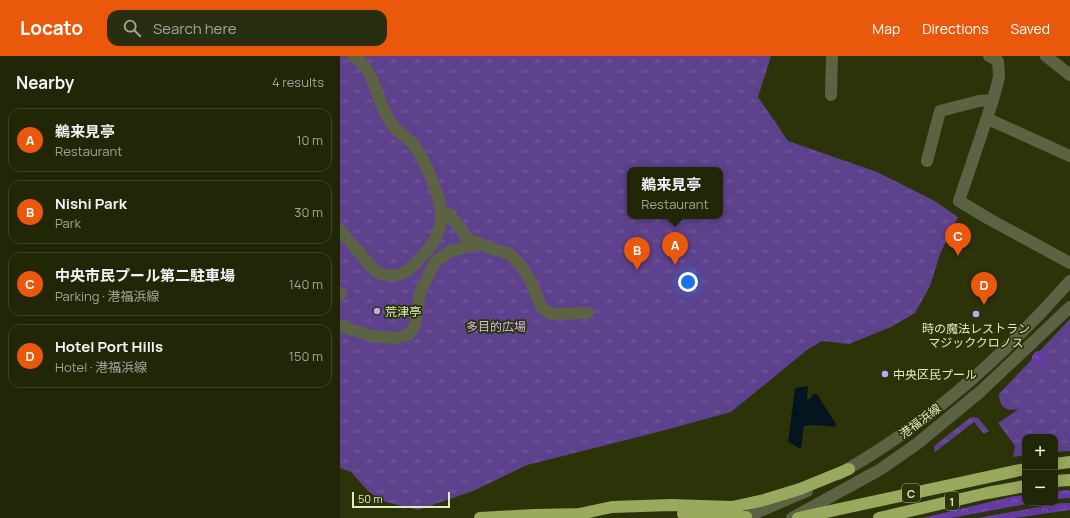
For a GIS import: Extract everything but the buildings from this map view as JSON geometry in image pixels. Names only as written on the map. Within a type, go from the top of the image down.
[{"type":"highway","points":[[1058,464],[1070,462]]},
{"type":"highway","points":[[579,514],[612,507],[732,507],[764,500],[800,489],[849,468]]},
{"type":"highway","name":"C","points":[[798,518],[1022,470]]},
{"type":"highway","points":[[1058,482],[1070,480]]},
{"type":"highway","name":"1","points":[[879,518],[986,493],[1022,487]]},
{"type":"highway","points":[[480,518],[534,515],[669,513],[744,518]]},
{"type":"street","points":[[340,230],[375,271],[381,274],[402,274],[409,271],[432,244],[440,227],[442,213],[440,198],[424,162],[412,142],[396,129],[386,115],[365,66],[353,56]]},
{"type":"street","points":[[832,56],[832,94]]},
{"type":"street","points":[[1046,56],[1070,75]]},
{"type":"street","points":[[996,58],[999,77],[988,119],[959,201],[1070,263]]},
{"type":"street","points":[[927,161],[940,111],[979,101],[993,100]]},
{"type":"street","points":[[988,119],[1070,156]]},
{"type":"street","points":[[442,213],[449,214],[468,239],[510,254],[521,266],[530,280],[542,308],[551,314],[588,313]]},
{"type":"street","points":[[340,326],[372,336],[396,338],[408,335],[415,326],[420,293],[436,261],[451,251],[480,244]]},
{"type":"street","name":"港福浜線","points":[[744,518],[808,491],[909,431],[958,392],[1011,343],[1070,281]]},
{"type":"street","name":"港福浜線","points":[[792,518],[881,469],[918,443],[981,391],[1070,307]]},
{"type":"green space","name":"多目的広場","points":[[340,56],[771,56],[758,97],[788,141],[877,172],[933,200],[958,217],[940,254],[930,286],[915,313],[891,327],[849,344],[822,341],[807,350],[731,412],[527,465],[473,491],[418,510],[382,501],[368,491],[351,472],[340,468]]},
{"type":"green space","points":[[1070,319],[1070,451],[1058,452],[1058,434],[1022,434],[1022,456],[1013,457],[1015,446],[998,423],[1019,409],[1011,410],[1004,408],[1002,406],[999,394]]},
{"type":"green space","points":[[1036,351],[1042,351],[1046,355],[1046,361],[1042,365],[1036,365],[1032,361],[1032,355]]},
{"type":"green space","points":[[971,417],[978,418],[989,431],[984,434],[974,422],[935,452],[934,446]]},
{"type":"green space","points":[[1070,490],[1070,498],[1058,499],[1058,491]]},
{"type":"green space","points":[[1022,495],[1022,505],[951,518],[922,518]]},
{"type":"green space","points":[[1070,503],[1070,510],[1014,518],[977,518],[1044,506],[1058,506],[1058,504]]},
{"type":"water","points":[[808,386],[807,399],[810,399],[813,394],[817,394],[836,424],[835,427],[815,425],[804,426],[801,449],[788,442],[795,388]]},
{"type":"place","name":"中央市民プール第二駐車場","points":[[958,256]]},
{"type":"place","name":"鵜来見亭","points":[[675,265]]},
{"type":"place","name":"Nishi Park","points":[[637,270]]},
{"type":"place","name":"Hotel Port Hills","points":[[984,305]]},
{"type":"place","name":"荒津亭","points":[[377,311]]},
{"type":"place","name":"時の魔法レストラン マジッククロノス","points":[[976,314]]},
{"type":"place","name":"中央区民プール","points":[[885,374]]}]
